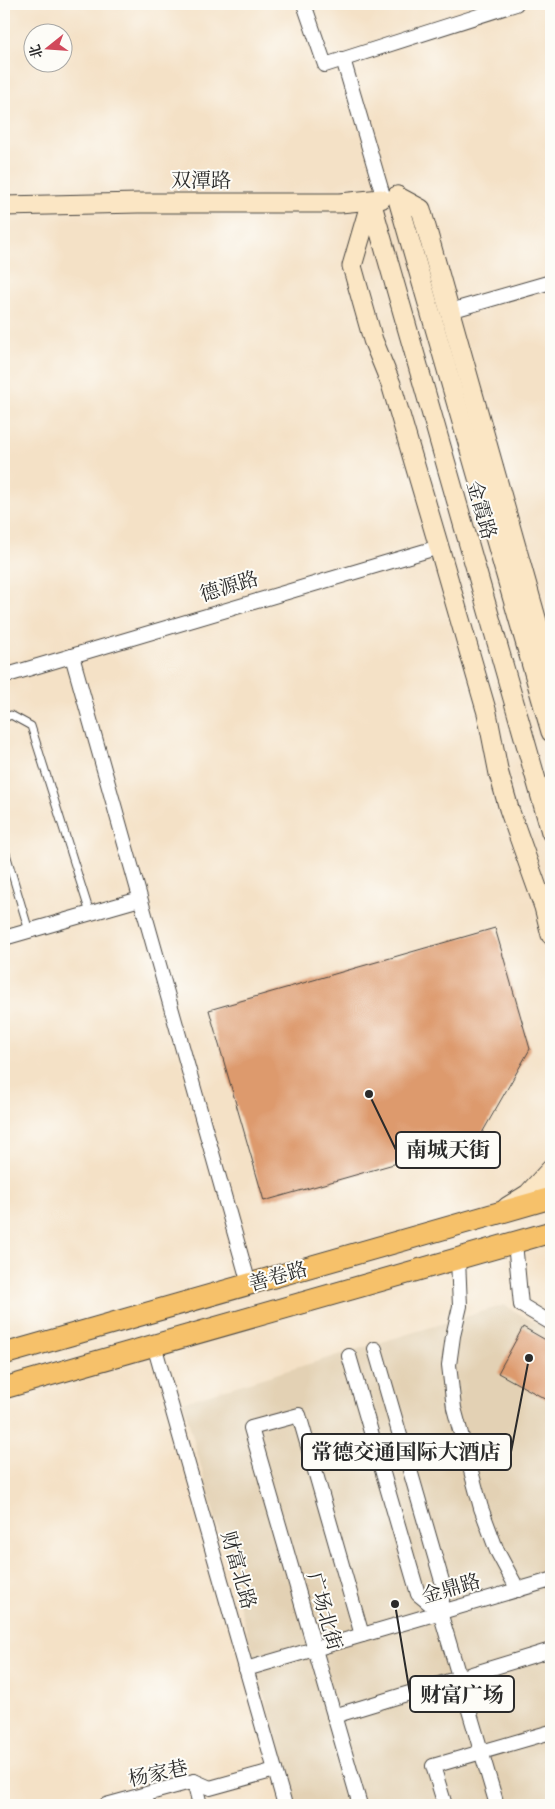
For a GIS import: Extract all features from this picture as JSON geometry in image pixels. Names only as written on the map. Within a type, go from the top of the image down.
[{"type":"main road","name":"善卷路","points":[[4,1354],[551,1198]]},
{"type":"main road","name":"善卷路","points":[[4,1388],[538,1238]]},
{"type":"street","points":[[304,4],[325,65],[516,4]]},
{"type":"street","points":[[343,59],[384,199],[352,266],[373,340],[391,384],[487,713],[499,774],[509,809],[548,906],[551,934]]},
{"type":"street","name":"双潭路","points":[[4,206],[138,203],[340,203],[384,199]]},
{"type":"street","name":"金霞路","points":[[384,199],[441,314],[504,538],[545,671],[551,732]]},
{"type":"street","name":"金霞路","points":[[384,199],[467,539],[551,832]]},
{"type":"street","points":[[441,314],[551,282]]},
{"type":"street","name":"德源路","points":[[4,676],[467,539]]},
{"type":"street","points":[[72,656],[249,1284]]},
{"type":"street","points":[[4,938],[140,899]]},
{"type":"street","points":[[497,1213],[528,1194],[551,1169]]},
{"type":"street","points":[[538,1238],[521,1305],[551,1323]]},
{"type":"street","points":[[458,1259],[460,1306],[452,1336],[449,1365],[454,1408],[481,1508],[497,1551],[518,1590]]},
{"type":"street","name":"财富北路","points":[[154,1345],[285,1805]]},
{"type":"street","points":[[375,1348],[444,1588],[440,1612],[497,1805]]},
{"type":"street","points":[[349,1356],[418,1594],[440,1612]]},
{"type":"street","name":"广场北街","points":[[360,1805],[251,1428],[299,1414],[362,1635]]},
{"type":"street","name":"金鼎路","points":[[246,1669],[551,1580]]},
{"type":"street","points":[[334,1716],[551,1650]]},
{"type":"street","points":[[445,1805],[433,1766],[551,1732]]},
{"type":"street","name":"杨家巷","points":[[106,1805],[150,1799],[194,1781],[210,1788],[275,1770]]},
{"type":"street","points":[[194,1781],[200,1805]]},
{"type":"lane","points":[[4,718],[11,716],[31,726],[90,913]]},
{"type":"lane","points":[[4,847],[29,931]]},
{"type":"shaded area","points":[[504,1305],[551,1332],[551,1805],[295,1805],[183,1402]]},
{"type":"building","points":[[495,928],[530,1049],[478,1140],[264,1201],[209,1010]]},
{"type":"building","points":[[523,1327],[551,1343],[551,1402],[498,1373]]},
{"type":"place","name":"南城天街","points":[[369,1094]]},
{"type":"place","name":"常德交通国际大酒店","points":[[529,1358]]},
{"type":"place","name":"财富广场","points":[[395,1604]]}]
